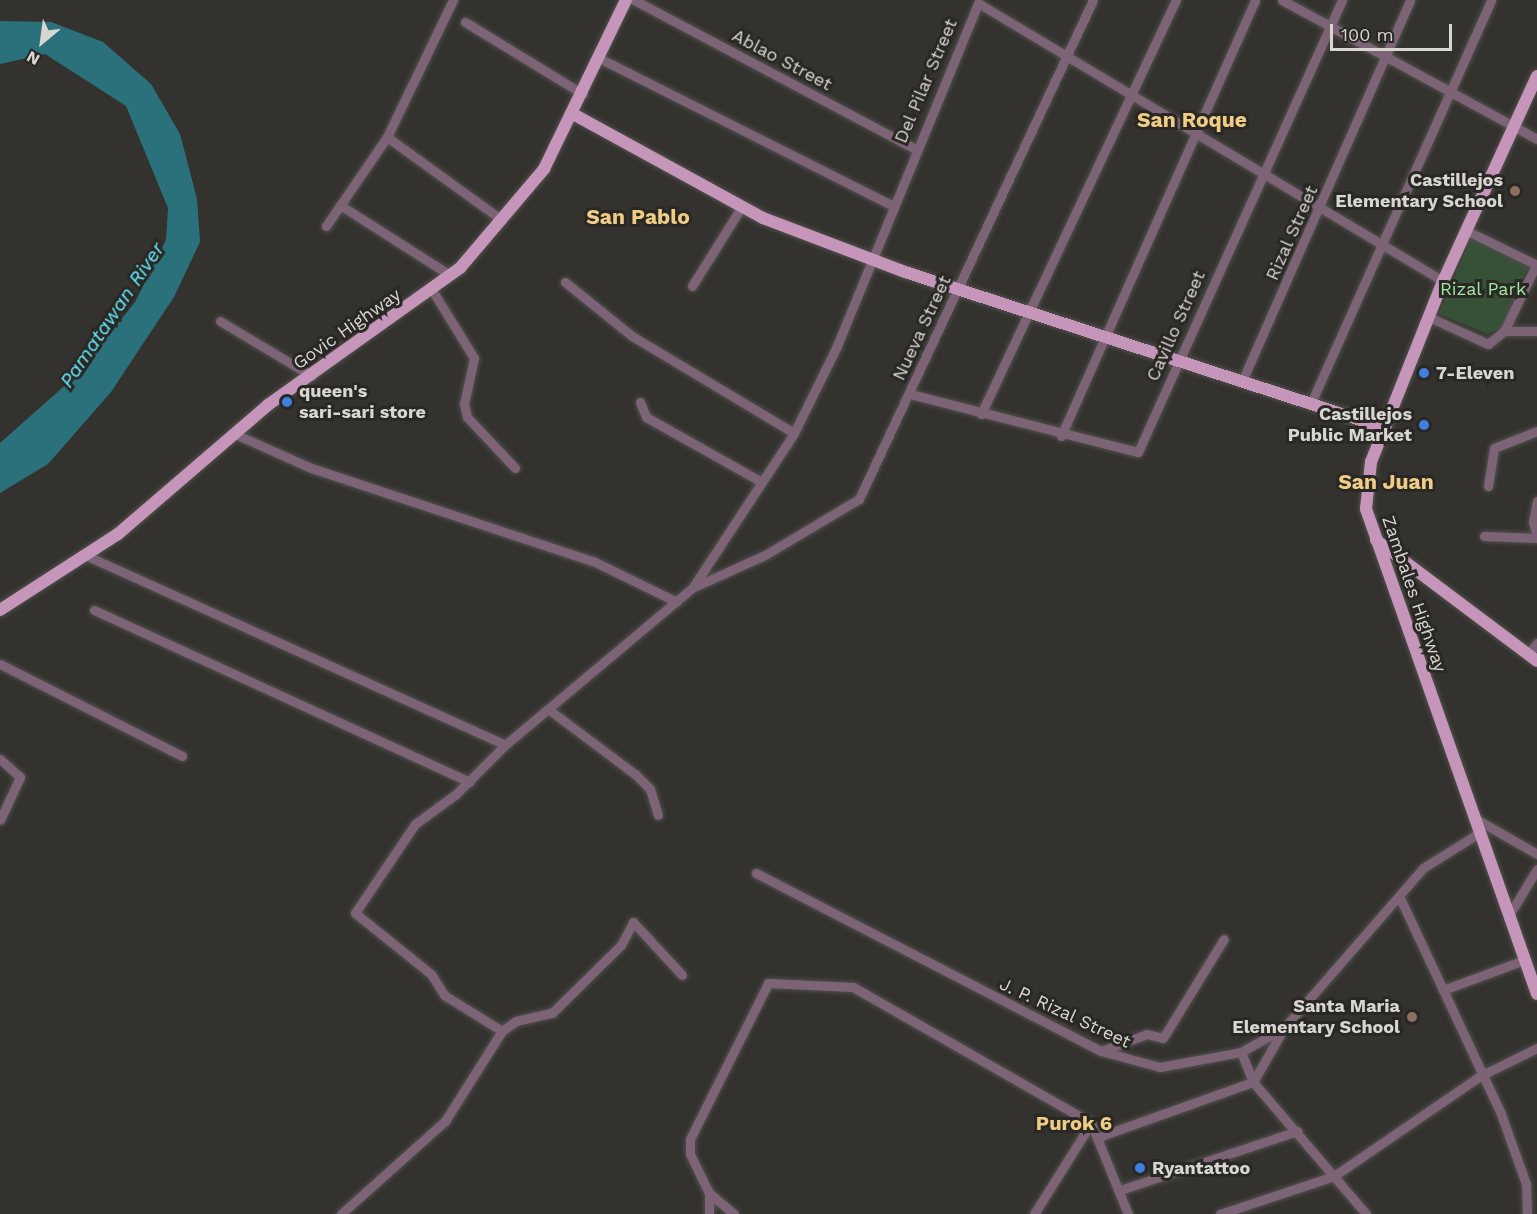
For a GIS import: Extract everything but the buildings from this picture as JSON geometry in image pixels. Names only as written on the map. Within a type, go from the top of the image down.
[{"type":"main road","name":"Govic Highway","points":[[0,610],[118,534],[235,434],[450,275],[502,220],[544,168],[583,94],[626,0]]},
{"type":"main road","name":"Zambales Highway","points":[[1537,76],[1443,281],[1385,428],[1366,484],[1375,539],[1537,994]]},
{"type":"main road","points":[[573,114],[742,206],[871,257],[958,289],[1179,358],[1385,428]]},
{"type":"main road","points":[[1375,539],[1533,658]]},
{"type":"street","points":[[326,226],[387,137],[453,0]]},
{"type":"street","name":"Ablao Street","points":[[634,0],[915,149]]},
{"type":"street","name":"Nueva Street","points":[[693,587],[765,555],[859,499],[1066,53],[1093,0]]},
{"type":"street","points":[[981,414],[1176,0]]},
{"type":"street","points":[[1061,436],[1102,334],[1256,0]]},
{"type":"street","points":[[1282,0],[1537,140]]},
{"type":"street","name":"Cavillo Street","points":[[909,394],[1061,436],[1138,452],[1342,0]]},
{"type":"street","name":"Rizal Street","points":[[1243,380],[1322,208],[1410,0]]},
{"type":"street","points":[[1311,403],[1491,0]]},
{"type":"street","name":"Del Pilar Street","points":[[693,587],[794,433],[978,3],[1134,91],[1443,281]]},
{"type":"street","points":[[465,22],[583,94]]},
{"type":"street","points":[[599,58],[893,206]]},
{"type":"street","points":[[387,137],[502,220]]},
{"type":"street","points":[[340,205],[450,275]]},
{"type":"street","points":[[692,286],[742,206]]},
{"type":"street","points":[[1429,317],[1488,344],[1503,331],[1536,265],[1465,230]]},
{"type":"street","points":[[565,282],[632,336],[794,433]]},
{"type":"street","points":[[432,290],[474,358],[464,404],[467,417],[515,468]]},
{"type":"street","points":[[220,321],[312,376]]},
{"type":"street","points":[[1503,331],[1537,331]]},
{"type":"street","points":[[640,402],[646,417],[762,482]]},
{"type":"street","points":[[1488,486],[1494,448],[1537,431]]},
{"type":"street","points":[[235,434],[311,468],[593,561],[677,602]]},
{"type":"street","points":[[1484,536],[1537,537],[1533,522],[1537,501]]},
{"type":"street","points":[[85,555],[505,745]]},
{"type":"street","points":[[502,1031],[444,995],[431,974],[355,912],[415,824],[470,782],[505,745],[693,587]]},
{"type":"street","points":[[94,610],[470,782]]},
{"type":"street","points":[[1533,658],[1537,643]]},
{"type":"street","points":[[0,664],[182,756]]},
{"type":"street","points":[[548,709],[635,774],[650,789],[658,815]]},
{"type":"street","points":[[0,759],[20,777],[0,820]]},
{"type":"street","points":[[1474,818],[1537,854]]},
{"type":"street","name":"J. P. Rizal Street","points":[[756,873],[1101,1051],[1160,1067],[1241,1052],[1284,1028],[1400,898],[1423,868],[1479,833]]},
{"type":"street","points":[[1508,917],[1537,869]]},
{"type":"street","points":[[1400,898],[1480,1076],[1501,1114],[1526,1184],[1527,1214]]},
{"type":"street","points":[[341,1214],[445,1121],[502,1031],[516,1021],[552,1013],[621,945],[633,922],[682,975]]},
{"type":"street","points":[[1101,1051],[1147,1034],[1163,1038],[1224,939]]},
{"type":"street","points":[[1443,990],[1524,960]]},
{"type":"street","points":[[734,1214],[709,1193],[690,1154],[690,1139],[768,983],[853,987],[1091,1123],[1101,1136],[1128,1214]]},
{"type":"street","points":[[1101,1136],[1253,1082],[1284,1028]]},
{"type":"street","points":[[1220,1214],[1334,1176],[1480,1076],[1537,1048]]},
{"type":"street","points":[[1241,1052],[1253,1082],[1366,1214]]},
{"type":"street","points":[[1034,1214],[1091,1123]]},
{"type":"street","points":[[1120,1190],[1297,1131]]},
{"type":"street","points":[[708,1214],[709,1193]]},
{"type":"green space","name":"Rizal Park","points":[[1472,235],[1530,263],[1501,328],[1487,334],[1439,314]]},
{"type":"water","points":[[0,21],[51,22],[103,42],[151,84],[180,134],[197,199],[200,242],[174,297],[111,392],[48,464],[0,493],[0,443],[79,373],[135,302],[166,240],[168,208],[126,106],[45,54],[0,64]]},
{"type":"place","name":"Castillejos Elementary School","points":[[1515,191]]},
{"type":"place","name":"7-Eleven","points":[[1424,373]]},
{"type":"place","name":"queen's sari-sari store","points":[[287,402]]},
{"type":"place","name":"Castillejos Public Market","points":[[1424,425]]},
{"type":"place","name":"Santa Maria Elementary School","points":[[1412,1017]]},
{"type":"place","name":"Ryantattoo","points":[[1140,1168]]},
{"type":"district","name":"San Roque","points":[[1192,120]]},
{"type":"district","name":"San Pablo","points":[[638,217]]},
{"type":"district","name":"San Juan","points":[[1386,482]]},
{"type":"district","name":"Purok 6","points":[[1074,1123]]},
{"type":"water label","name":"Pamatawan River","points":[[112,315]]}]
